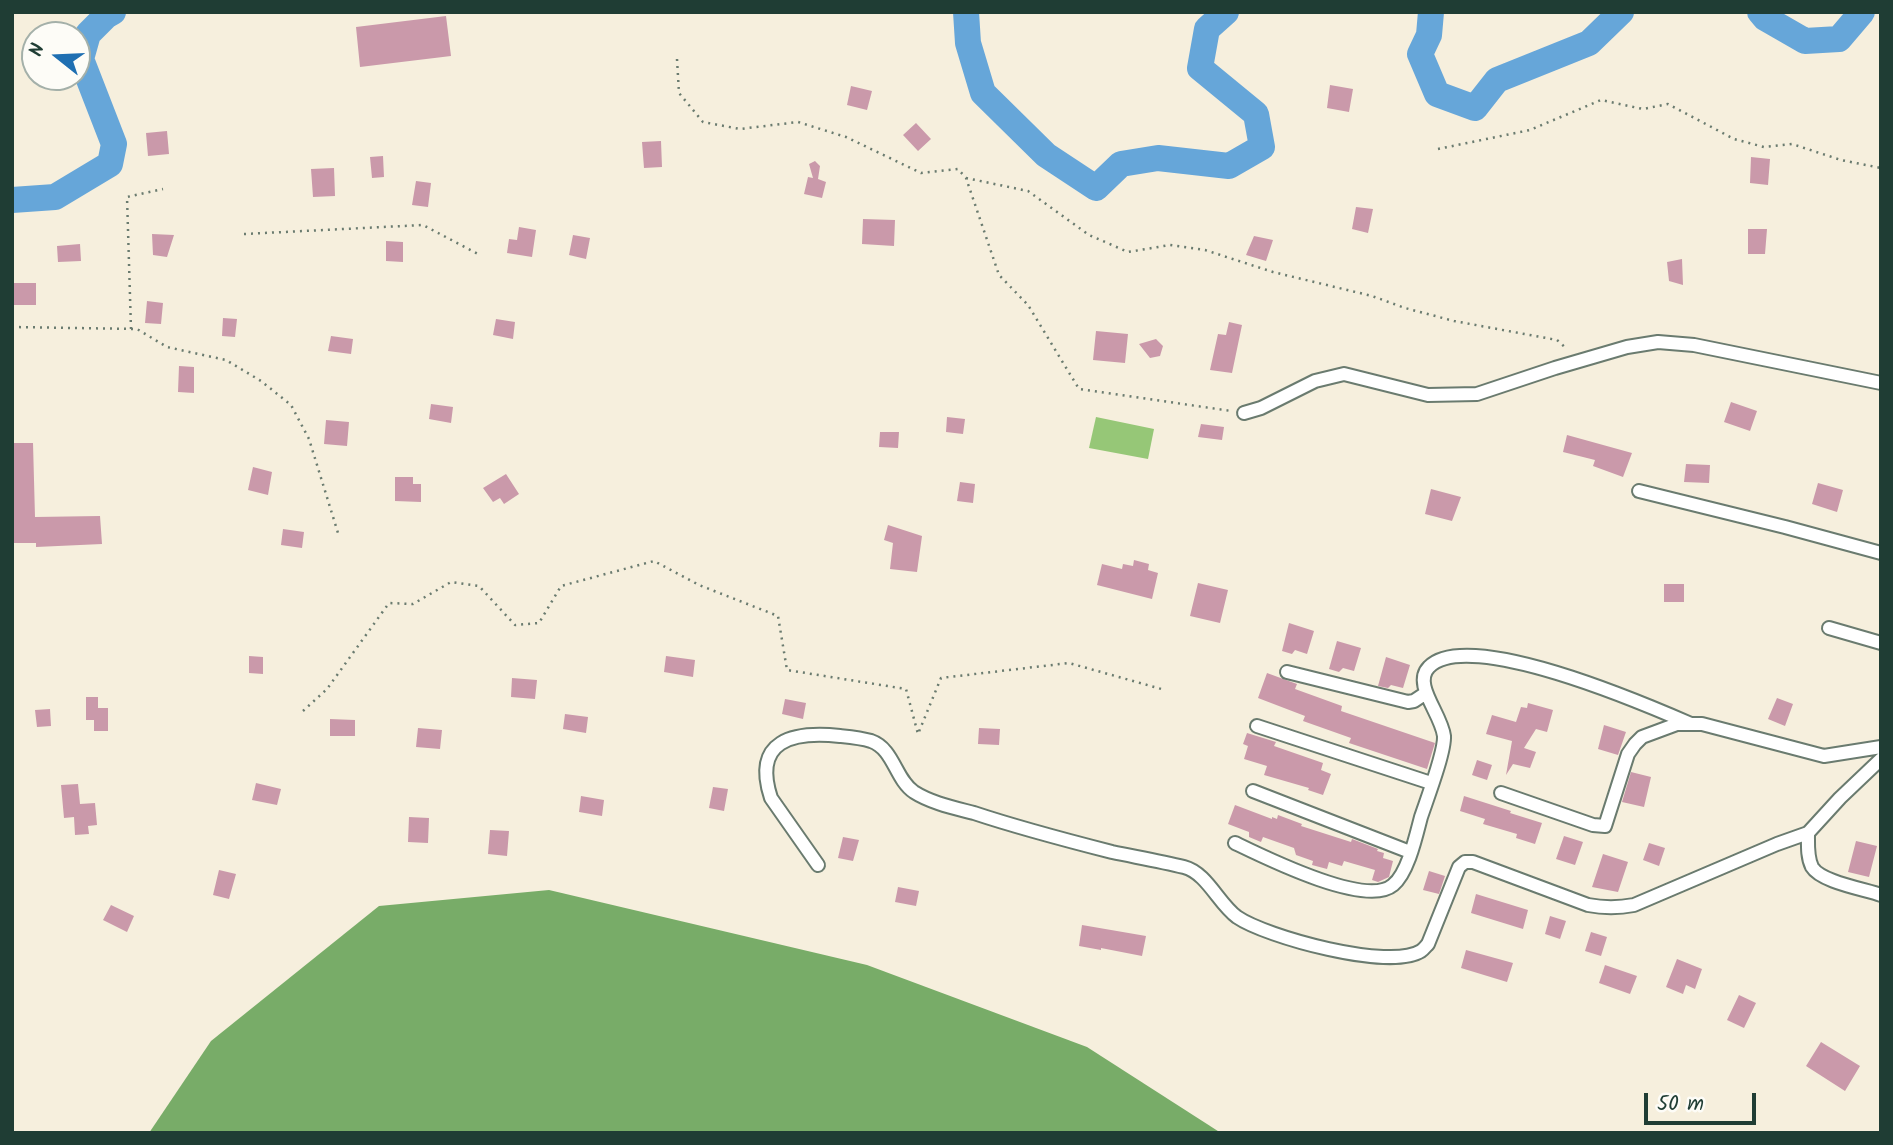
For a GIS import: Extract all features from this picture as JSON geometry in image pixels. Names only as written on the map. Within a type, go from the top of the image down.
[{"type":"street","points":[[1244,413],[1261,408],[1315,381],[1344,374],[1428,395],[1477,394],[1579,361],[1628,347],[1658,342],[1694,345],[1881,383]]},
{"type":"street","points":[[1639,491],[1881,553]]},
{"type":"street","points":[[1829,628],[1881,643]]},
{"type":"street","points":[[1234,842],[1296,872],[1359,891],[1385,891],[1395,884],[1410,852],[1444,740],[1436,711],[1426,693],[1423,677],[1426,669],[1436,662],[1471,655],[1549,670],[1691,724]]},
{"type":"street","points":[[1286,672],[1408,702],[1426,693]]},
{"type":"street","points":[[1501,793],[1592,825],[1605,826],[1628,754],[1634,744],[1642,737],[1677,724],[1702,724],[1824,756],[1881,747]]},
{"type":"street","points":[[1257,726],[1431,783]]},
{"type":"street","points":[[818,865],[776,807],[766,785],[767,761],[774,748],[793,736],[823,734],[874,741],[885,750],[905,784],[924,797],[1026,830],[1194,870],[1239,918],[1309,945],[1374,956],[1409,955],[1420,952],[1428,944],[1459,867],[1465,862],[1473,862],[1588,905],[1604,908],[1634,905],[1808,833],[1881,759]]},
{"type":"street","points":[[1254,791],[1410,852]]},
{"type":"street","points":[[1808,833],[1808,856],[1817,874],[1881,895]]},
{"type":"path","points":[[677,60],[679,93],[703,122],[740,129],[798,121],[846,137],[921,173],[958,169],[967,178],[999,275],[1028,305],[1079,389],[1244,413]]},
{"type":"path","points":[[1438,149],[1530,130],[1601,100],[1643,109],[1668,104],[1734,139],[1764,147],[1792,144],[1841,160],[1881,168]]},
{"type":"path","points":[[967,178],[1028,191],[1089,235],[1128,253],[1170,245],[1205,250],[1273,272],[1372,296],[1454,321],[1557,340],[1579,361]]},
{"type":"path","points":[[131,329],[127,197],[163,189]]},
{"type":"path","points":[[244,234],[423,225],[481,255]]},
{"type":"path","points":[[12,327],[136,329],[167,347],[226,360],[261,381],[291,405],[309,439],[338,533]]},
{"type":"path","points":[[303,711],[327,690],[389,603],[413,604],[451,582],[479,586],[515,625],[539,623],[561,586],[654,561],[699,585],[778,616],[787,670],[906,689],[918,734],[940,678],[1069,663],[1165,690]]},
{"type":"green space","points":[[1096,417],[1154,429],[1148,459],[1089,448]]},
{"type":"green space","points":[[549,890],[867,965],[1087,1047],[1221,1133],[149,1133],[211,1041],[379,906]]},
{"type":"building","points":[[446,16],[451,56],[360,67],[356,27]]},
{"type":"building","points":[[1330,85],[1353,89],[1349,112],[1327,108]]},
{"type":"building","points":[[851,86],[872,91],[867,110],[847,105]]},
{"type":"building","points":[[916,123],[931,139],[918,151],[903,135]]},
{"type":"building","points":[[167,131],[169,154],[148,156],[146,133]]},
{"type":"building","points":[[661,141],[662,167],[644,168],[642,142]]},
{"type":"building","points":[[383,156],[384,177],[372,178],[370,157]]},
{"type":"building","points":[[1751,157],[1770,159],[1768,185],[1750,183]]},
{"type":"building","points":[[815,161],[820,166],[818,179],[826,182],[822,198],[804,194],[808,177],[813,178],[809,164]]},
{"type":"building","points":[[334,168],[335,196],[313,197],[311,169]]},
{"type":"building","points":[[416,181],[431,183],[428,207],[412,205]]},
{"type":"building","points":[[1356,207],[1373,209],[1368,233],[1352,229]]},
{"type":"building","points":[[863,219],[895,220],[894,246],[862,244]]},
{"type":"building","points":[[519,227],[536,230],[532,257],[507,253],[509,239],[517,240]]},
{"type":"building","points":[[1748,229],[1767,229],[1765,254],[1748,254]]},
{"type":"building","points":[[152,234],[174,235],[167,257],[153,255]]},
{"type":"building","points":[[573,235],[590,238],[586,259],[569,255]]},
{"type":"building","points":[[1254,236],[1273,240],[1266,261],[1246,255]]},
{"type":"building","points":[[386,241],[403,242],[403,262],[386,261]]},
{"type":"building","points":[[80,244],[81,261],[58,262],[57,246]]},
{"type":"building","points":[[1682,259],[1683,285],[1669,281],[1667,262]]},
{"type":"building","points":[[12,283],[36,283],[36,305],[12,305]]},
{"type":"building","points":[[147,301],[163,303],[161,324],[145,323]]},
{"type":"building","points":[[223,318],[237,319],[235,337],[222,336]]},
{"type":"building","points":[[496,319],[515,322],[513,339],[493,335]]},
{"type":"building","points":[[1229,322],[1242,325],[1232,373],[1210,370],[1218,334],[1226,335]]},
{"type":"building","points":[[1096,331],[1128,334],[1125,363],[1093,360]]},
{"type":"building","points":[[331,336],[353,339],[351,354],[328,351]]},
{"type":"building","points":[[1156,339],[1163,346],[1160,356],[1150,358],[1139,344]]},
{"type":"building","points":[[179,366],[194,367],[194,393],[178,392]]},
{"type":"building","points":[[1731,402],[1757,411],[1750,431],[1724,422]]},
{"type":"building","points":[[431,404],[453,407],[451,423],[429,419]]},
{"type":"building","points":[[947,417],[965,419],[963,434],[946,432]]},
{"type":"building","points":[[326,420],[349,422],[347,446],[324,444]]},
{"type":"building","points":[[1201,424],[1224,427],[1222,440],[1198,437]]},
{"type":"building","points":[[880,432],[899,432],[898,448],[879,447]]},
{"type":"building","points":[[1567,435],[1632,453],[1623,477],[1593,466],[1595,460],[1563,452]]},
{"type":"building","points":[[12,443],[33,443],[35,517],[100,516],[102,544],[36,547],[36,543],[12,543]]},
{"type":"building","points":[[1686,464],[1710,465],[1709,483],[1684,482]]},
{"type":"building","points":[[253,467],[272,472],[268,495],[248,490]]},
{"type":"building","points":[[506,474],[519,494],[504,504],[500,498],[493,502],[483,488]]},
{"type":"building","points":[[395,477],[413,477],[413,484],[421,484],[421,502],[395,501]]},
{"type":"building","points":[[960,482],[975,484],[973,503],[957,501]]},
{"type":"building","points":[[1818,483],[1843,490],[1837,512],[1812,504]]},
{"type":"building","points":[[1431,489],[1461,497],[1452,521],[1425,514]]},
{"type":"building","points":[[888,525],[922,536],[917,572],[890,569],[893,543],[884,540]]},
{"type":"building","points":[[283,529],[304,532],[302,548],[281,545]]},
{"type":"building","points":[[1134,560],[1149,564],[1148,570],[1158,573],[1152,599],[1097,585],[1102,564],[1122,569],[1123,564],[1133,566]]},
{"type":"building","points":[[1198,583],[1228,590],[1220,623],[1190,616]]},
{"type":"building","points":[[1664,584],[1684,584],[1684,602],[1664,602]]},
{"type":"building","points":[[1289,623],[1314,631],[1307,654],[1295,650],[1292,654],[1282,651]]},
{"type":"building","points":[[1337,641],[1361,648],[1354,671],[1343,668],[1339,672],[1329,669]]},
{"type":"building","points":[[249,656],[263,657],[263,674],[249,673]]},
{"type":"building","points":[[666,656],[695,660],[693,677],[664,672]]},
{"type":"building","points":[[1386,657],[1410,665],[1403,688],[1378,686]]},
{"type":"building","points":[[1267,673],[1297,684],[1295,689],[1342,706],[1341,711],[1435,743],[1427,769],[1349,743],[1351,738],[1303,721],[1305,716],[1258,698]]},
{"type":"building","points":[[512,678],[537,680],[535,699],[511,697]]},
{"type":"building","points":[[86,697],[98,697],[98,708],[108,708],[108,731],[94,731],[94,720],[86,720]]},
{"type":"building","points":[[1777,698],[1793,704],[1785,726],[1768,719]]},
{"type":"building","points":[[785,699],[806,703],[803,719],[782,714]]},
{"type":"building","points":[[1528,703],[1553,710],[1547,732],[1536,729],[1524,748],[1536,752],[1530,768],[1513,764],[1506,775],[1512,741],[1486,734],[1492,715],[1516,722],[1521,707],[1527,708]]},
{"type":"building","points":[[50,709],[51,726],[37,727],[35,710]]},
{"type":"building","points":[[565,714],[588,717],[586,733],[563,729]]},
{"type":"building","points":[[330,719],[355,720],[355,736],[330,736]]},
{"type":"building","points":[[1604,725],[1626,732],[1618,755],[1598,749]]},
{"type":"building","points":[[418,728],[442,730],[440,749],[416,747]]},
{"type":"building","points":[[979,728],[1000,729],[999,745],[978,744]]},
{"type":"building","points":[[1247,733],[1276,742],[1274,746],[1323,763],[1321,770],[1331,774],[1323,795],[1308,790],[1309,788],[1264,775],[1267,766],[1244,759],[1248,746],[1243,744]]},
{"type":"building","points":[[1477,760],[1492,765],[1487,780],[1472,775]]},
{"type":"building","points":[[1631,772],[1651,777],[1644,807],[1622,802]]},
{"type":"building","points":[[256,783],[281,789],[277,805],[252,800]]},
{"type":"building","points":[[78,784],[80,804],[95,803],[97,825],[88,826],[89,834],[75,835],[74,817],[64,818],[61,785]]},
{"type":"building","points":[[713,787],[728,789],[724,811],[709,808]]},
{"type":"building","points":[[581,796],[604,800],[602,816],[579,812]]},
{"type":"building","points":[[1464,796],[1542,823],[1535,844],[1516,838],[1517,834],[1483,824],[1485,819],[1460,811]]},
{"type":"building","points":[[1235,805],[1272,819],[1277,819],[1278,815],[1302,824],[1301,826],[1351,842],[1352,839],[1378,849],[1377,851],[1384,853],[1383,858],[1393,861],[1389,877],[1378,882],[1372,880],[1375,870],[1344,861],[1342,866],[1329,862],[1327,869],[1312,865],[1313,861],[1296,855],[1294,848],[1263,837],[1261,842],[1249,837],[1249,832],[1228,824]]},
{"type":"building","points":[[409,817],[429,818],[428,843],[408,842]]},
{"type":"building","points":[[490,830],[509,831],[507,856],[488,854]]},
{"type":"building","points":[[1564,836],[1583,842],[1575,865],[1556,859]]},
{"type":"building","points":[[843,837],[859,840],[853,861],[838,858]]},
{"type":"building","points":[[1856,841],[1877,846],[1869,877],[1848,872]]},
{"type":"building","points":[[1649,843],[1665,848],[1659,866],[1643,860]]},
{"type":"building","points":[[1603,854],[1628,862],[1618,892],[1592,887]]},
{"type":"building","points":[[219,870],[236,874],[229,899],[213,895]]},
{"type":"building","points":[[1429,871],[1445,876],[1439,894],[1423,890]]},
{"type":"building","points":[[898,887],[919,891],[916,906],[895,902]]},
{"type":"building","points":[[1476,894],[1528,910],[1523,929],[1471,913]]},
{"type":"building","points":[[111,905],[134,916],[127,932],[103,920]]},
{"type":"building","points":[[1550,916],[1566,921],[1560,939],[1545,934]]},
{"type":"building","points":[[1082,925],[1146,936],[1142,956],[1079,946]]},
{"type":"building","points":[[1591,932],[1607,937],[1601,956],[1585,951]]},
{"type":"building","points":[[1466,950],[1513,963],[1507,982],[1461,968]]},
{"type":"building","points":[[1677,959],[1702,969],[1695,989],[1686,985],[1683,994],[1666,987]]},
{"type":"building","points":[[1605,965],[1637,976],[1630,994],[1599,983]]},
{"type":"building","points":[[1739,995],[1756,1003],[1744,1028],[1727,1020]]},
{"type":"building","points":[[1821,1042],[1860,1066],[1845,1091],[1806,1066]]},
{"type":"waterway","points":[[12,200],[55,197],[110,164],[114,144],[81,59],[88,34],[113,12]]},
{"type":"waterway","points":[[966,12],[968,43],[983,93],[1046,155],[1096,188],[1121,164],[1158,158],[1229,166],[1262,147],[1256,114],[1200,68],[1207,29],[1226,12]]},
{"type":"waterway","points":[[1431,12],[1429,35],[1420,54],[1437,94],[1475,108],[1497,80],[1589,43],[1621,12]]},
{"type":"waterway","points":[[1760,12],[1765,18],[1805,41],[1839,39],[1862,12]]}]
